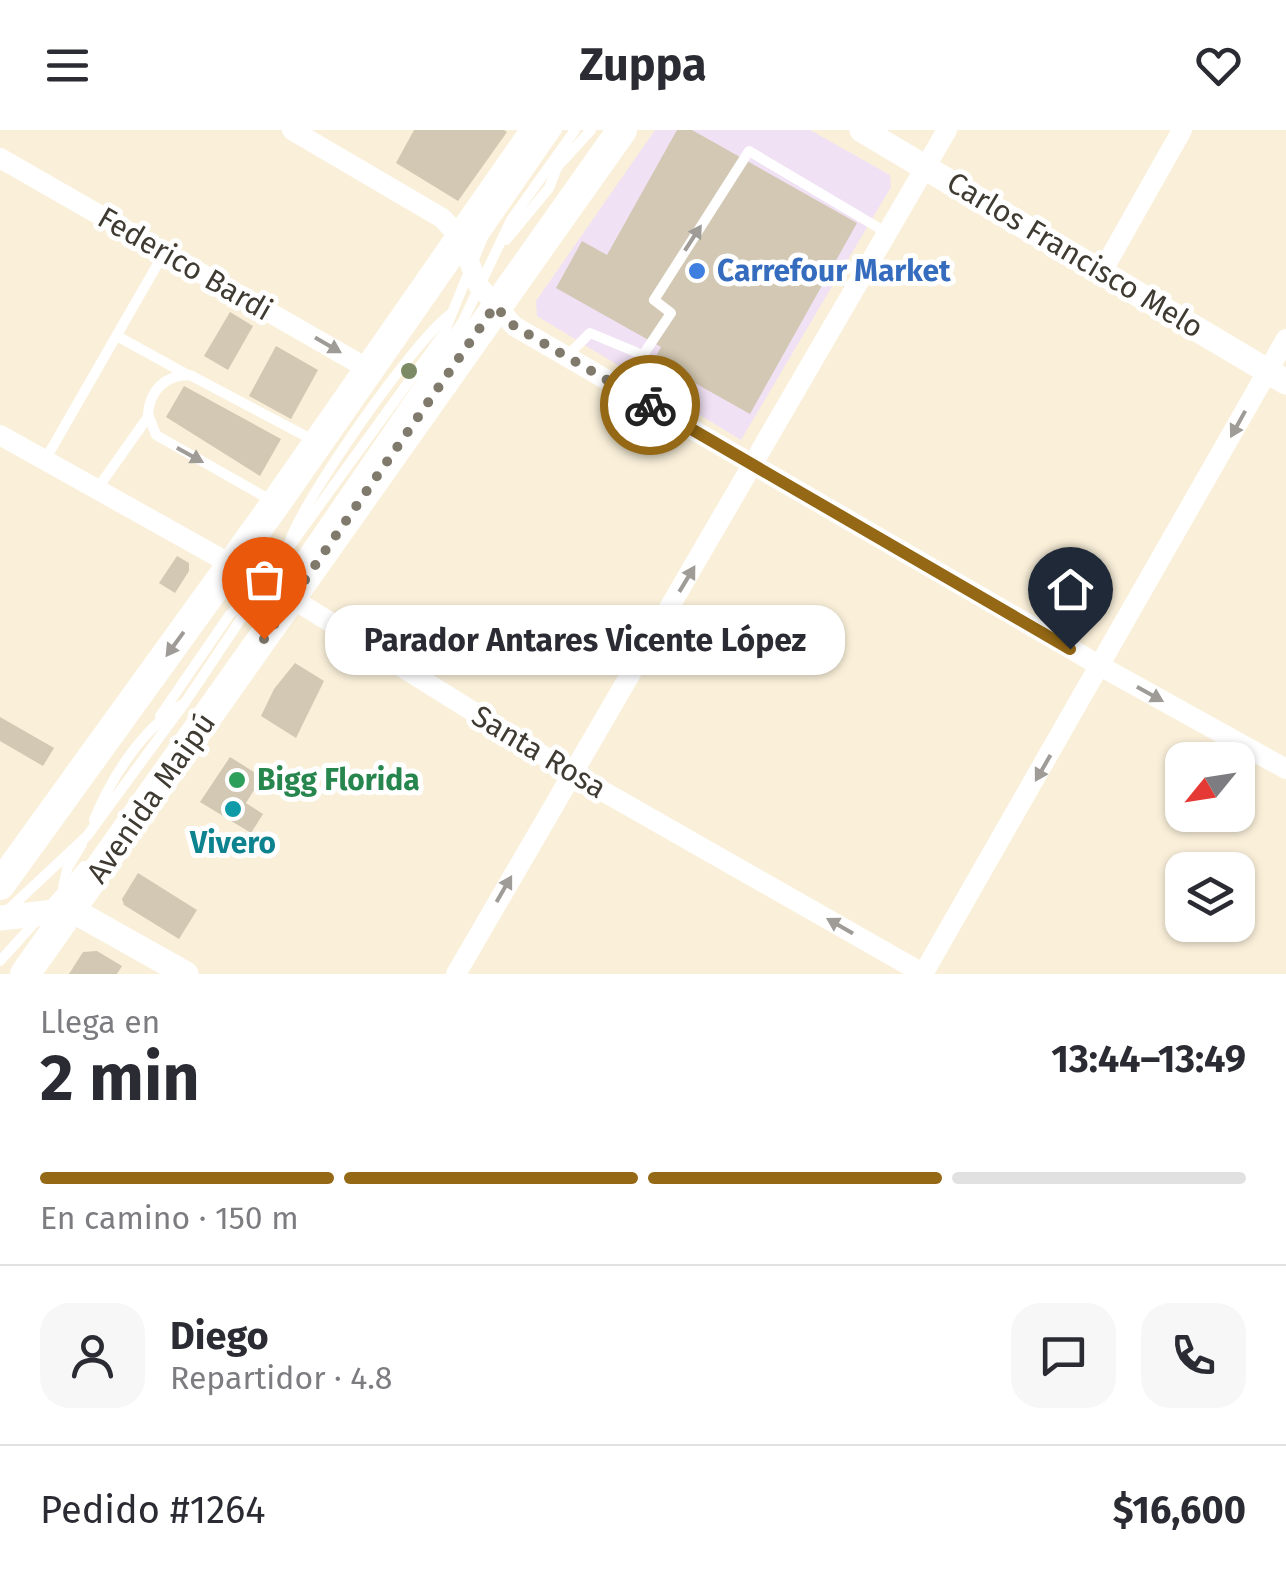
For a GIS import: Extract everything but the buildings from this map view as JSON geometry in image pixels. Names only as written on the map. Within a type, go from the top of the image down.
[{"type":"main road","points":[[0,885],[370,370],[465,250],[536,130]]},
{"type":"main road","name":"Avenida Maipú","points":[[7,962],[60,905],[273,594],[487,295],[622,130]]},
{"type":"street","points":[[292,130],[442,218],[465,250],[487,295],[514,326],[1102,667],[1286,769]]},
{"type":"street","name":"Carlos Francisco Melo","points":[[862,130],[1277,376]]},
{"type":"street","points":[[456,974],[947,130]]},
{"type":"street","points":[[1103,270],[1182,130]]},
{"type":"street","name":"Federico Bardi","points":[[0,158],[370,370]]},
{"type":"street","points":[[924,974],[1277,376],[1286,339]]},
{"type":"street","name":"Santa Rosa","points":[[0,435],[232,565],[273,594],[570,773],[924,974]]},
{"type":"street","points":[[0,918],[60,905],[186,974]]},
{"type":"lane","points":[[286,550],[444,333],[452,314],[465,250],[557,130]]},
{"type":"lane","points":[[487,295],[493,256],[537,182],[575,130]]},
{"type":"lane","points":[[493,256],[591,130]]},
{"type":"lane","points":[[548,188],[565,144]]},
{"type":"lane","points":[[566,356],[590,332],[643,355],[671,313],[654,300],[749,151],[889,234]]},
{"type":"lane","points":[[537,182],[575,152]]},
{"type":"lane","points":[[45,460],[164,252]]},
{"type":"lane","points":[[60,905],[67,869],[87,836],[186,701],[273,594],[297,518],[432,327],[452,314]]},
{"type":"lane","points":[[117,336],[318,443]]},
{"type":"lane","points":[[190,375],[173,376],[159,386],[148,404],[148,417],[156,435],[276,503]]},
{"type":"lane","points":[[366,445],[377,404]]},
{"type":"lane","points":[[353,438],[390,410]]},
{"type":"lane","points":[[97,489],[148,417]]},
{"type":"lane","points":[[0,918],[87,836],[106,790],[230,614],[273,594]]},
{"type":"lane","points":[[60,905],[249,632]]},
{"type":"lane","points":[[167,728],[167,714],[176,693]]},
{"type":"lane","points":[[156,721],[186,701]]},
{"type":"shaded area","name":"Carrefour Market","points":[[655,130],[810,130],[890,175],[891,187],[741,440],[537,316],[536,301]]},
{"type":"way so far","points":[[264,639],[495,306],[514,326],[650,405]]},
{"type":"place","name":"Carrefour Market","points":[[697,271]]},
{"type":"place","name":"Parador Antares Vicente López","points":[[264,639]]},
{"type":"place","name":"Bigg Florida","points":[[237,780]]},
{"type":"place","name":"Vivero","points":[[233,809]]},
{"type":"route","points":[[650,405],[1070,649]]}]
